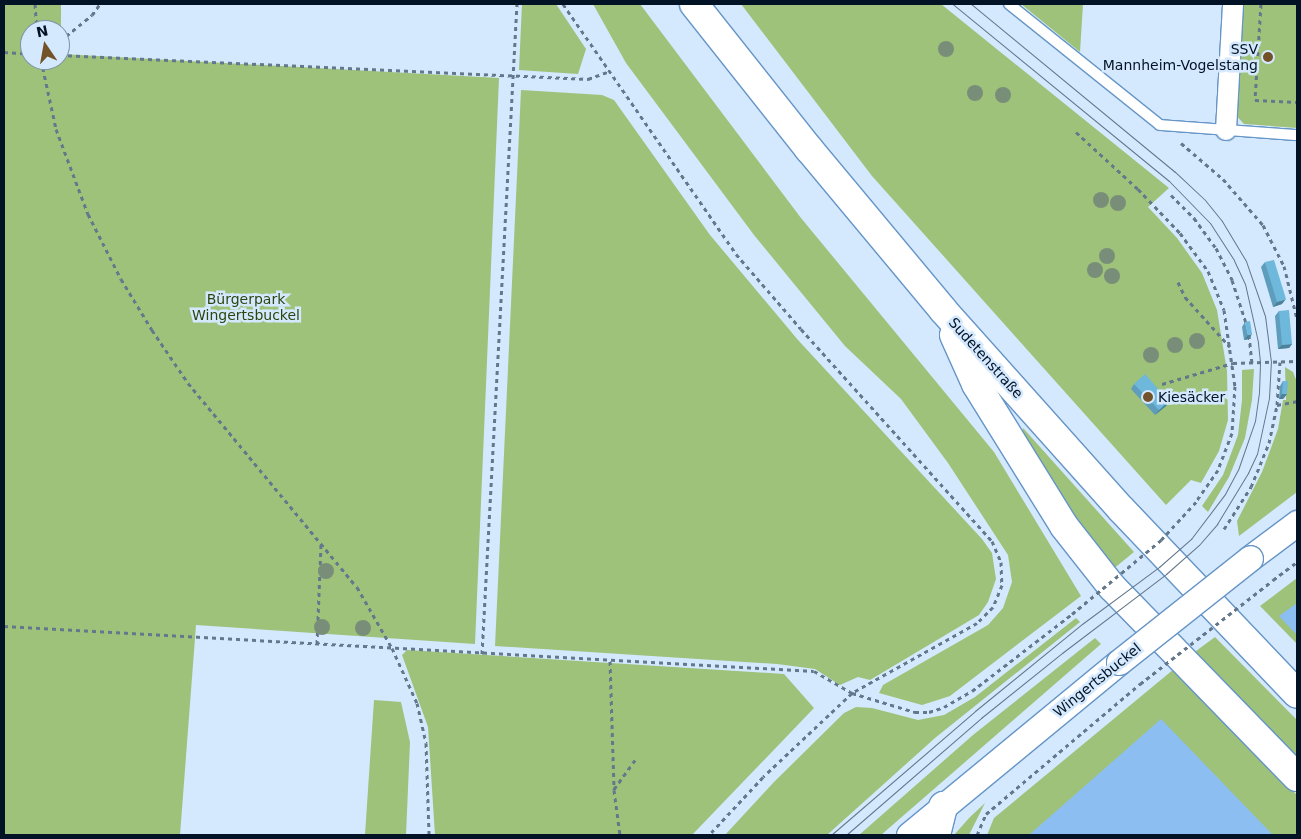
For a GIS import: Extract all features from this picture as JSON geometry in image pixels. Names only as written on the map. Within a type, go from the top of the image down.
[{"type":"main road","name":"Sudetenstraße","points":[[694,4],[809,149],[943,310],[1121,509],[1297,694]]},
{"type":"main road","points":[[943,310],[976,384],[1064,526],[1112,587],[1297,777]]},
{"type":"main road","points":[[936,835],[943,806]]},
{"type":"street","points":[[1226,130],[1233,4]]},
{"type":"street","name":"Wingertsbuckel","points":[[909,835],[1119,662],[1294,524]]},
{"type":"lane","points":[[1009,4],[1160,125],[1297,135]]},
{"type":"path","points":[[35,4],[36,20]]},
{"type":"path","points":[[70,33],[92,15],[100,4]]},
{"type":"path","points":[[482,654],[517,4]]},
{"type":"path","points":[[563,4],[736,254],[992,541],[1001,562],[1002,585],[993,607],[977,624],[852,693],[763,777],[709,835]]},
{"type":"path","points":[[1261,4],[1256,100],[1297,102]]},
{"type":"path","points":[[4,52],[20,53]]},
{"type":"path","points":[[70,55],[588,79],[610,70]]},
{"type":"path","points":[[43,70],[56,129],[88,214],[121,280],[188,383],[357,587],[392,648],[417,703],[426,743],[429,835]]},
{"type":"path","points":[[1160,125],[1224,179],[1263,225],[1284,266],[1297,319]]},
{"type":"path","points":[[4,626],[814,671],[852,693],[915,712],[929,712],[944,707],[972,691],[1072,614],[1161,540],[1196,502],[1218,470],[1232,433],[1235,386],[1233,363],[1224,310],[1208,271],[1180,233],[1138,189],[1076,132]]},
{"type":"path","points":[[1171,195],[1194,218],[1216,248],[1232,280],[1249,333],[1252,363]]},
{"type":"path","points":[[1178,282],[1185,297],[1230,348]]},
{"type":"path","points":[[1162,384],[1233,363],[1297,361]]},
{"type":"path","points":[[1224,529],[1251,487],[1269,444],[1277,405],[1280,362]]},
{"type":"path","points":[[1277,405],[1297,401]]},
{"type":"path","points":[[318,644],[322,543]]},
{"type":"path","points":[[977,835],[986,814],[1140,684],[1297,562]]},
{"type":"path","points":[[610,661],[614,790],[620,835]]},
{"type":"path","points":[[614,790],[638,757]]},
{"type":"green space","name":"Bürgerpark Wingertsbuckel","points":[[4,4],[61,4],[61,20],[20,20],[20,70],[70,70],[70,54],[499,78],[475,644],[196,625],[180,835],[4,835]]},
{"type":"green space","points":[[522,4],[556,4],[586,49],[578,74],[519,70]]},
{"type":"green space","points":[[593,4],[640,4],[801,218],[994,452],[1081,596],[950,696],[922,705],[879,693],[883,685],[988,625],[1003,608],[1012,582],[1008,555],[948,463],[901,399],[845,346],[754,235],[626,63]]},
{"type":"green space","points":[[741,4],[941,4],[1169,188],[1148,207],[1177,238],[1202,273],[1217,310],[1227,371],[1228,420],[1219,451],[1201,483],[1191,480],[1166,505],[872,176]]},
{"type":"green space","points":[[1021,4],[1083,4],[1080,52]]},
{"type":"green space","name":"SSV Mannheim-Vogelstang","points":[[1237,4],[1297,4],[1297,128],[1244,124],[1231,110]]},
{"type":"green space","points":[[521,90],[602,95],[614,100],[710,235],[798,340],[982,539],[992,553],[996,579],[988,602],[979,615],[870,680],[858,677],[840,685],[815,669],[777,664],[495,646]]},
{"type":"green space","points":[[1285,367],[1293,372],[1297,382],[1297,492],[1239,536],[1237,521],[1262,472],[1278,429],[1283,400],[1286,400]]},
{"type":"green space","points":[[1254,369],[1252,400],[1245,438],[1229,477],[1208,512],[1202,506],[1223,475],[1238,435],[1242,400],[1242,370]]},
{"type":"green space","points":[[1023,428],[1134,552],[1112,570],[1073,523],[1021,437]]},
{"type":"green space","points":[[1297,578],[1297,644],[1260,606]]},
{"type":"green space","points":[[1076,618],[1080,622],[935,738],[827,835],[725,835],[774,782],[844,713],[856,707],[872,708],[918,720],[944,715],[975,697]]},
{"type":"green space","points":[[1215,637],[1297,720],[1297,763],[1192,654]]},
{"type":"green space","points":[[1095,638],[1101,644],[881,835],[859,835],[973,735]]},
{"type":"green space","points":[[407,650],[784,674],[814,708],[692,835],[435,835],[428,727],[402,655]]},
{"type":"green space","points":[[1174,669],[1297,795],[1297,835],[987,835],[994,818]]},
{"type":"green space","points":[[374,700],[401,702],[410,742],[406,835],[365,835]]},
{"type":"green space","points":[[985,803],[969,835],[954,835],[970,817]]},
{"type":"water","points":[[1297,603],[1297,635],[1279,616]]},
{"type":"water","points":[[1161,719],[1273,835],[1029,835]]},
{"type":"building","points":[[1274,260],[1286,299],[1277,302],[1265,262]]},
{"type":"building","points":[[1289,310],[1292,344],[1282,345],[1279,311]]},
{"type":"building","points":[[1250,321],[1252,334],[1248,335],[1245,322]]},
{"type":"building","points":[[1145,374],[1169,401],[1159,410],[1134,384]]},
{"type":"building","points":[[1283,381],[1288,381],[1287,394],[1282,394]]},
{"type":"tram line","points":[[831,835],[975,711],[1082,624],[1159,567],[1191,539],[1225,494],[1238,470],[1255,421],[1259,392],[1260,362],[1258,342],[1245,284],[1234,260],[1210,223],[1169,181],[953,4]]},
{"type":"tram line","points":[[846,835],[981,718],[1062,653],[1166,574],[1199,545],[1217,524],[1248,473],[1257,454],[1269,398],[1271,362],[1265,316],[1246,261],[1222,221],[1204,199],[1175,172],[971,4]]},
{"type":"place","name":"SSV Mannheim-Vogelstang","points":[[1268,57]]},
{"type":"place","name":"Kiesäcker","points":[[1148,397]]}]
